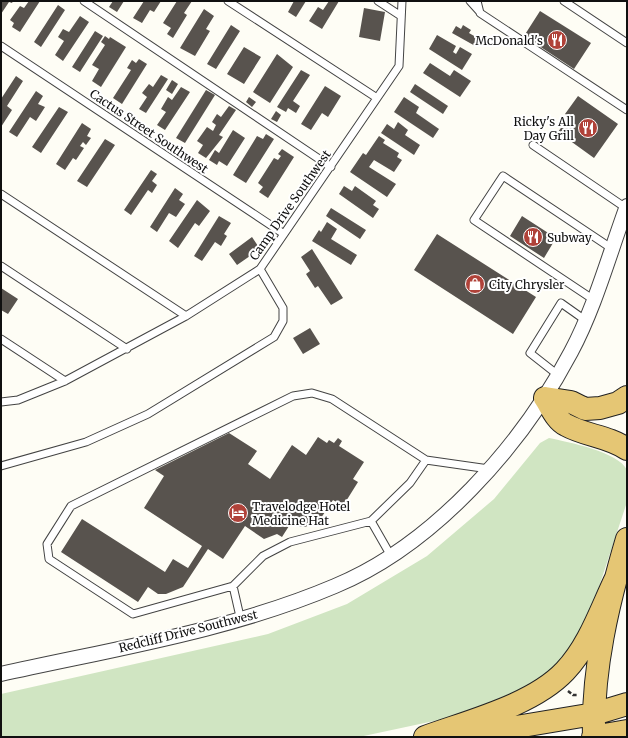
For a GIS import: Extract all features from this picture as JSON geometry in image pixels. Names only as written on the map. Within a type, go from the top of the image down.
[{"type":"highway","points":[[545,398],[571,402],[585,409],[600,408],[618,403],[627,397]]},
{"type":"highway","points":[[545,398],[558,418],[566,425],[616,441],[627,449]]},
{"type":"highway","points":[[627,539],[616,578],[600,655],[594,714],[594,737],[627,731]]},
{"type":"highway","points":[[425,737],[516,704],[532,696],[556,680],[566,670],[589,636],[616,578]]},
{"type":"highway","points":[[456,737],[594,714],[627,704]]},
{"type":"street","name":"Redcliff Drive Southwest","points":[[1,674],[241,620],[337,586],[391,556],[432,526],[491,469],[514,441],[545,398],[572,350],[594,300],[611,248],[627,207]]},
{"type":"lane","points":[[84,1],[331,167]]},
{"type":"lane","points":[[228,1],[377,98]]},
{"type":"lane","points":[[378,1],[401,16]]},
{"type":"lane","name":"Camp Drive Southwest","points":[[1,402],[18,400],[65,381],[186,316],[260,269],[399,66],[402,1]]},
{"type":"lane","points":[[470,1],[480,13],[627,110]]},
{"type":"lane","points":[[477,1],[480,13]]},
{"type":"lane","points":[[564,1],[627,43]]},
{"type":"lane","name":"Cactus Street Southwest","points":[[1,46],[284,234]]},
{"type":"lane","points":[[533,145],[627,207]]},
{"type":"lane","points":[[594,300],[474,220],[503,176],[611,248]]},
{"type":"lane","points":[[1,194],[186,316]]},
{"type":"lane","points":[[1,266],[127,349]]},
{"type":"lane","points":[[1,466],[86,442],[148,414],[274,337],[283,322],[283,308],[260,269]]},
{"type":"lane","points":[[558,375],[530,353],[561,303],[585,320]]},
{"type":"lane","points":[[1,338],[65,381]]},
{"type":"lane","points":[[426,460],[410,483],[371,521],[290,542],[263,556],[233,586],[133,614],[49,559],[47,544],[71,506],[293,396],[312,393],[332,399],[426,460],[491,469]]},
{"type":"lane","points":[[371,521],[391,556]]},
{"type":"lane","points":[[233,586],[241,620]]},
{"type":"green space","points":[[549,438],[580,445],[604,453],[614,458],[627,470],[627,502],[583,635],[554,678],[448,718],[359,737],[1,737],[1,694],[268,634],[347,604],[427,556],[494,499],[540,443]]},
{"type":"building","points":[[2,1],[13,1],[12,3],[9,2],[1,14]]},
{"type":"building","points":[[29,1],[40,1],[20,32],[12,27],[14,23],[10,20],[20,6],[24,8]]},
{"type":"building","points":[[113,1],[124,1],[117,12],[109,7]]},
{"type":"building","points":[[144,1],[161,1],[154,12],[150,10],[142,23],[133,18]]},
{"type":"building","points":[[177,1],[192,1],[184,13],[187,15],[173,38],[167,34],[171,28],[163,23]]},
{"type":"building","points":[[294,1],[306,1],[296,17],[288,12]]},
{"type":"building","points":[[329,1],[339,1],[322,29],[309,21],[318,7],[323,10]]},
{"type":"building","points":[[58,5],[65,10],[41,47],[34,42]]},
{"type":"building","points":[[364,8],[385,12],[380,41],[359,37]]},
{"type":"building","points":[[204,9],[214,16],[206,29],[210,31],[195,56],[180,48]]},
{"type":"building","name":"McDonald's","points":[[540,11],[591,43],[574,69],[524,36]]},
{"type":"building","points":[[80,16],[89,22],[63,61],[55,55],[64,41],[58,37],[63,29],[69,32]]},
{"type":"building","points":[[231,25],[240,31],[216,69],[207,64]]},
{"type":"building","points":[[463,25],[471,30],[469,33],[481,40],[477,47],[452,33],[456,26],[461,29]]},
{"type":"building","points":[[95,31],[103,36],[80,72],[72,67]]},
{"type":"building","points":[[437,35],[456,46],[453,52],[456,54],[460,47],[472,54],[462,70],[429,49]]},
{"type":"building","points":[[105,36],[109,39],[110,37],[126,47],[101,87],[92,81],[99,69],[92,65],[105,45],[101,42]]},
{"type":"building","points":[[244,47],[261,57],[244,84],[227,74]]},
{"type":"building","points":[[277,54],[293,67],[270,103],[253,92]]},
{"type":"building","points":[[139,59],[147,64],[122,104],[113,98],[131,70],[127,68],[132,60],[136,63]]},
{"type":"building","points":[[430,63],[450,76],[454,70],[471,81],[460,97],[423,73]]},
{"type":"building","points":[[301,70],[310,75],[293,101],[300,106],[296,113],[288,108],[286,112],[277,107]]},
{"type":"building","points":[[161,75],[168,79],[146,113],[139,109],[147,97],[142,93],[149,84],[153,87]]},
{"type":"building","points":[[16,76],[23,81],[7,106],[12,110],[1,127],[1,99]]},
{"type":"building","points":[[172,80],[178,84],[172,94],[166,90]]},
{"type":"building","points":[[415,84],[448,106],[443,114],[410,92]]},
{"type":"building","points":[[325,86],[341,96],[328,117],[322,113],[311,130],[301,124]]},
{"type":"building","points":[[181,87],[190,92],[165,130],[157,125],[166,112],[161,109],[168,97],[172,100]]},
{"type":"building","points":[[206,90],[215,95],[185,143],[176,138]]},
{"type":"building","points":[[36,91],[43,96],[38,104],[45,107],[36,121],[30,117],[17,137],[9,132]]},
{"type":"building","name":"Ricky's All Day Grill","points":[[578,96],[618,124],[594,158],[558,132],[569,117],[565,114]]},
{"type":"building","points":[[249,97],[256,102],[252,107],[246,102]]},
{"type":"building","points":[[404,97],[419,107],[416,113],[439,129],[433,138],[394,112]]},
{"type":"building","points":[[229,106],[236,110],[219,135],[223,137],[206,158],[198,153],[203,145],[197,141],[207,127],[213,131],[216,125],[212,122],[217,114],[221,117]]},
{"type":"building","points":[[59,107],[68,112],[41,153],[32,147]]},
{"type":"building","points":[[276,111],[281,115],[277,122],[271,119]]},
{"type":"building","points":[[398,122],[408,130],[405,135],[420,145],[414,155],[381,133],[387,124],[394,129]]},
{"type":"building","points":[[82,123],[91,129],[87,136],[91,138],[86,145],[83,142],[80,146],[84,148],[76,160],[73,158],[65,170],[56,164]]},
{"type":"building","points":[[233,130],[245,138],[227,166],[219,161],[217,165],[209,160],[215,150],[219,153]]},
{"type":"building","points":[[266,134],[274,139],[246,183],[233,175],[257,136],[263,139]]},
{"type":"building","points":[[379,136],[385,140],[383,143],[399,153],[397,157],[402,160],[394,172],[374,160],[369,167],[396,184],[387,197],[350,172],[363,153],[366,155]]},
{"type":"building","points":[[105,139],[115,145],[87,187],[77,181]]},
{"type":"building","points":[[282,149],[294,157],[268,198],[259,192],[263,187],[258,183],[274,158],[278,160],[281,156],[278,154]]},
{"type":"building","points":[[151,170],[157,174],[152,181],[157,185],[152,193],[148,190],[131,215],[124,210]]},
{"type":"building","points":[[344,186],[352,191],[355,186],[376,201],[373,205],[379,209],[373,218],[339,194]]},
{"type":"building","points":[[175,188],[183,194],[179,200],[185,204],[176,217],[169,213],[157,232],[150,227]]},
{"type":"building","points":[[197,200],[210,211],[199,226],[195,223],[178,248],[169,241]]},
{"type":"building","points":[[331,208],[366,230],[360,239],[326,216]]},
{"type":"building","points":[[219,216],[231,223],[224,234],[227,236],[221,246],[215,242],[202,261],[194,256]]},
{"type":"building","name":"Subway","points":[[522,216],[556,238],[544,258],[510,236]]},
{"type":"building","points":[[327,222],[337,229],[331,239],[357,255],[351,265],[312,241],[319,230],[321,232]]},
{"type":"building","name":"City Chrysler","points":[[437,234],[536,297],[513,334],[414,270]]},
{"type":"building","points":[[252,237],[260,249],[237,265],[229,254]]},
{"type":"building","points":[[312,249],[343,298],[331,305],[318,286],[315,288],[306,274],[310,271],[301,257]]},
{"type":"building","points":[[1,288],[18,299],[8,314],[1,310]]},
{"type":"building","points":[[310,328],[320,344],[303,354],[293,338]]},
{"type":"building","name":"Travelodge Hotel Medicine Hat","points":[[229,433],[257,451],[248,464],[270,479],[292,445],[306,455],[318,437],[327,443],[329,440],[334,443],[338,438],[342,441],[339,446],[364,462],[353,479],[358,482],[343,506],[333,500],[319,521],[305,527],[289,526],[282,537],[277,534],[264,539],[245,526],[223,559],[208,549],[183,587],[166,594],[158,594],[148,587],[138,602],[61,552],[82,519],[165,572],[173,559],[188,568],[202,546],[144,508],[164,476],[155,470]]},
{"type":"place","name":"McDonald's","points":[[557,40]]},
{"type":"place","name":"Ricky's All Day Grill","points":[[588,128]]},
{"type":"place","name":"Subway","points":[[533,237]]},
{"type":"place","name":"City Chrysler","points":[[475,284]]},
{"type":"place","name":"Travelodge Hotel Medicine Hat","points":[[238,513]]}]
